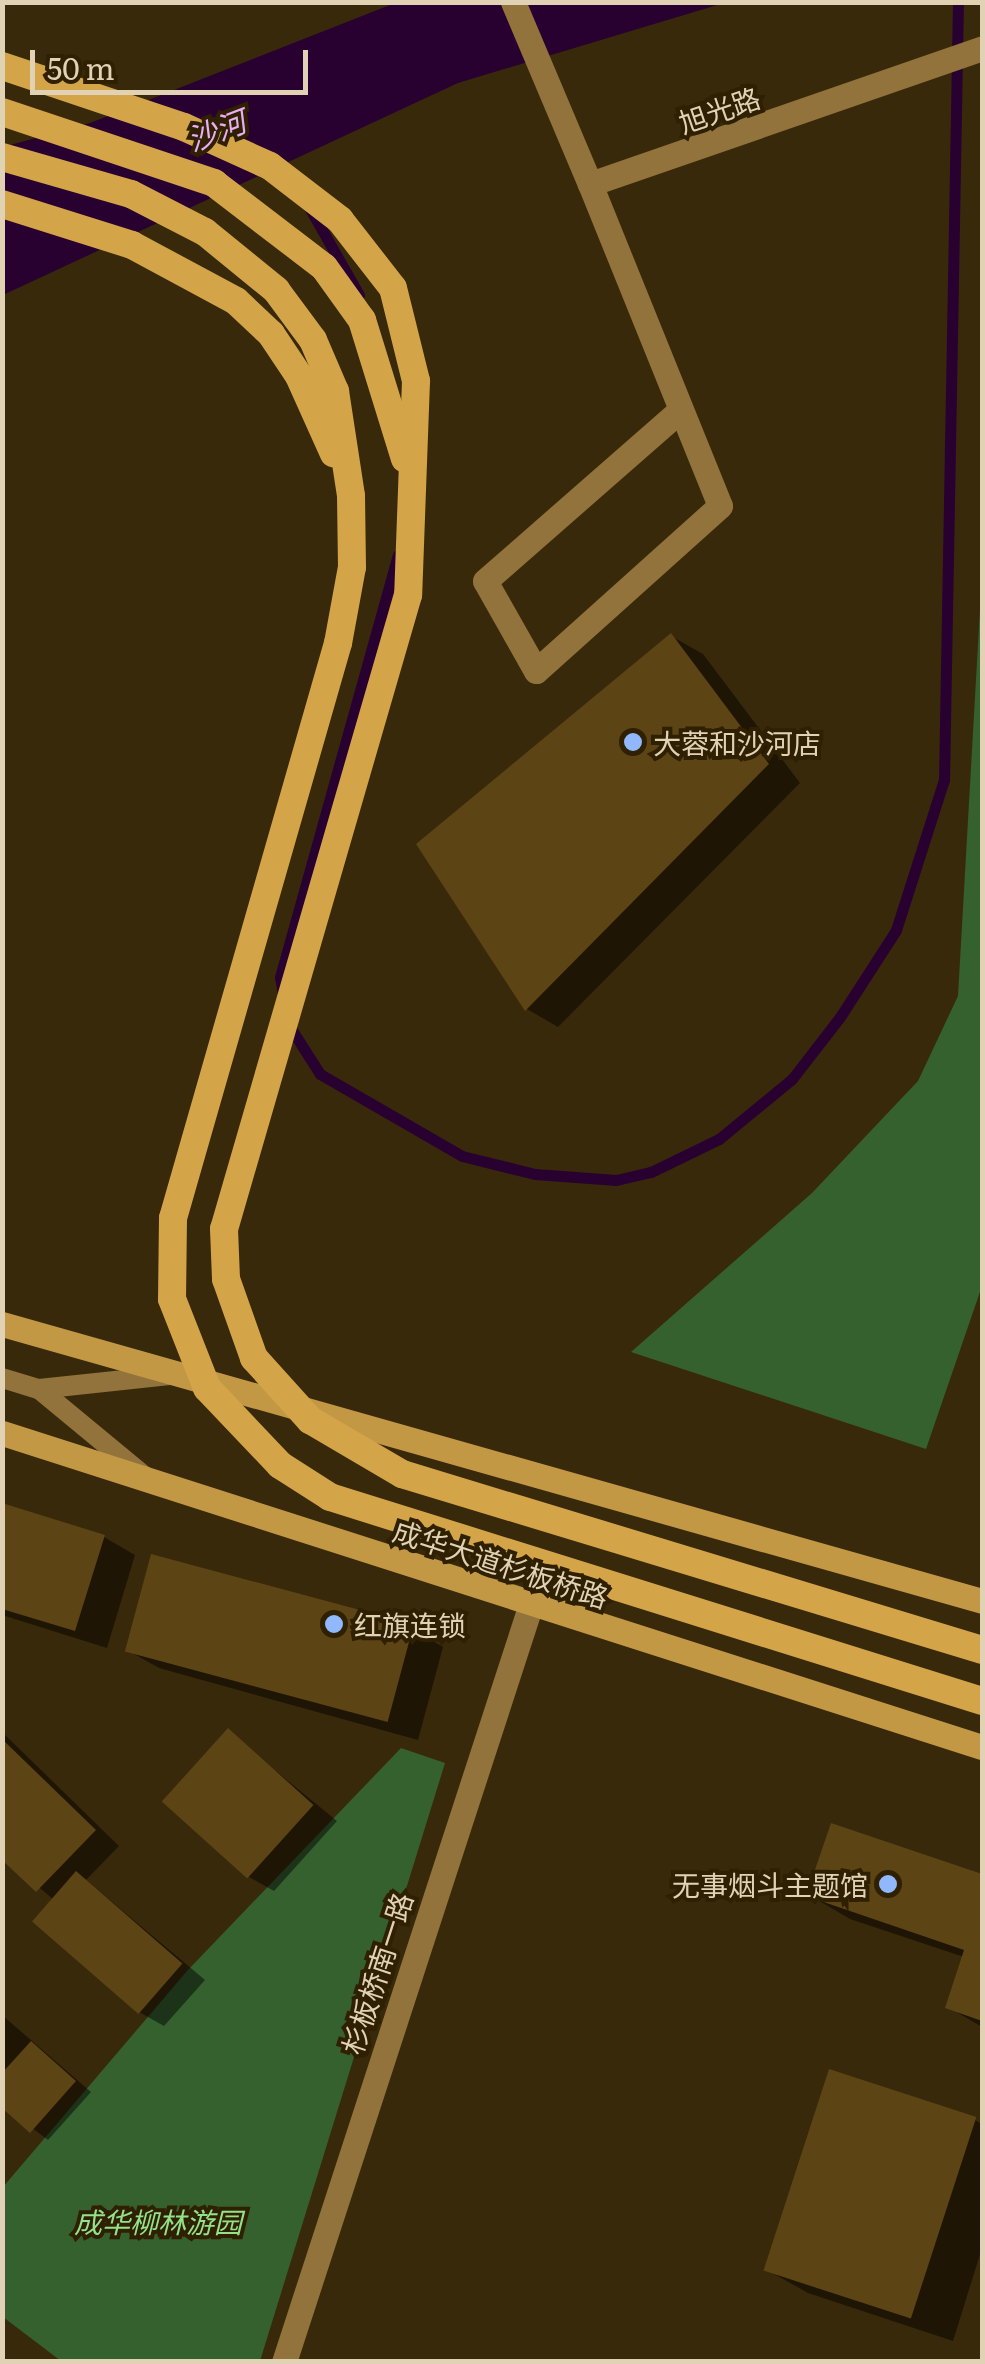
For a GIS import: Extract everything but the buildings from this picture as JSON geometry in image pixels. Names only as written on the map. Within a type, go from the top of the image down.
[{"type":"highway","points":[[2,66],[202,134],[270,166],[340,220],[392,288],[416,381],[415,499],[408,595],[224,1229],[226,1280],[254,1358],[310,1420],[402,1474],[982,1650]]},
{"type":"highway","points":[[2,112],[214,183],[324,267],[362,320],[415,499]]},
{"type":"highway","points":[[2,157],[131,194],[205,232],[276,290],[313,340],[335,392],[351,496],[352,567],[338,643],[173,1218],[172,1299],[191,1360],[240,1428],[330,1497],[982,1700]]},
{"type":"highway","points":[[2,204],[132,245],[236,301],[271,334],[298,376],[351,496]]},
{"type":"main road","points":[[2,1324],[169,1375],[982,1601]]},
{"type":"main road","name":"成华大道杉板桥路","points":[[2,1433],[982,1747]]},
{"type":"street","points":[[512,2],[720,506],[536,671],[485,581],[680,410]]},
{"type":"street","name":"旭光路","points":[[590,184],[982,48]]},
{"type":"street","name":"杉板桥南一路","points":[[284,2362],[531,1604]]},
{"type":"lane","points":[[2,1378],[39,1389],[169,1375]]},
{"type":"lane","points":[[39,1389],[145,1477]]},
{"type":"green space","points":[[982,574],[982,1286],[926,1449],[631,1352],[812,1193],[918,1081],[958,996]]},
{"type":"green space","name":"成华柳林游园","points":[[401,1748],[445,1763],[260,2361],[61,2361],[3,2317],[3,2187],[187,1971]]},
{"type":"water","name":"沙河","points":[[395,3],[724,3],[458,83],[3,295],[3,147],[90,123]]},
{"type":"waterway","points":[[290,1027],[320,1074],[462,1156],[535,1174],[616,1180],[651,1172],[719,1139],[792,1079],[840,1017],[896,930],[944,780],[958,2]]},
{"type":"waterway","points":[[309,207],[359,295]]},
{"type":"waterway","points":[[283,994],[280,977],[398,555]]},
{"type":"place","name":"大蓉和沙河店","points":[[633,742]]},
{"type":"place","name":"红旗连锁","points":[[334,1624]]},
{"type":"place","name":"无事烟斗主题馆","points":[[888,1884]]}]
